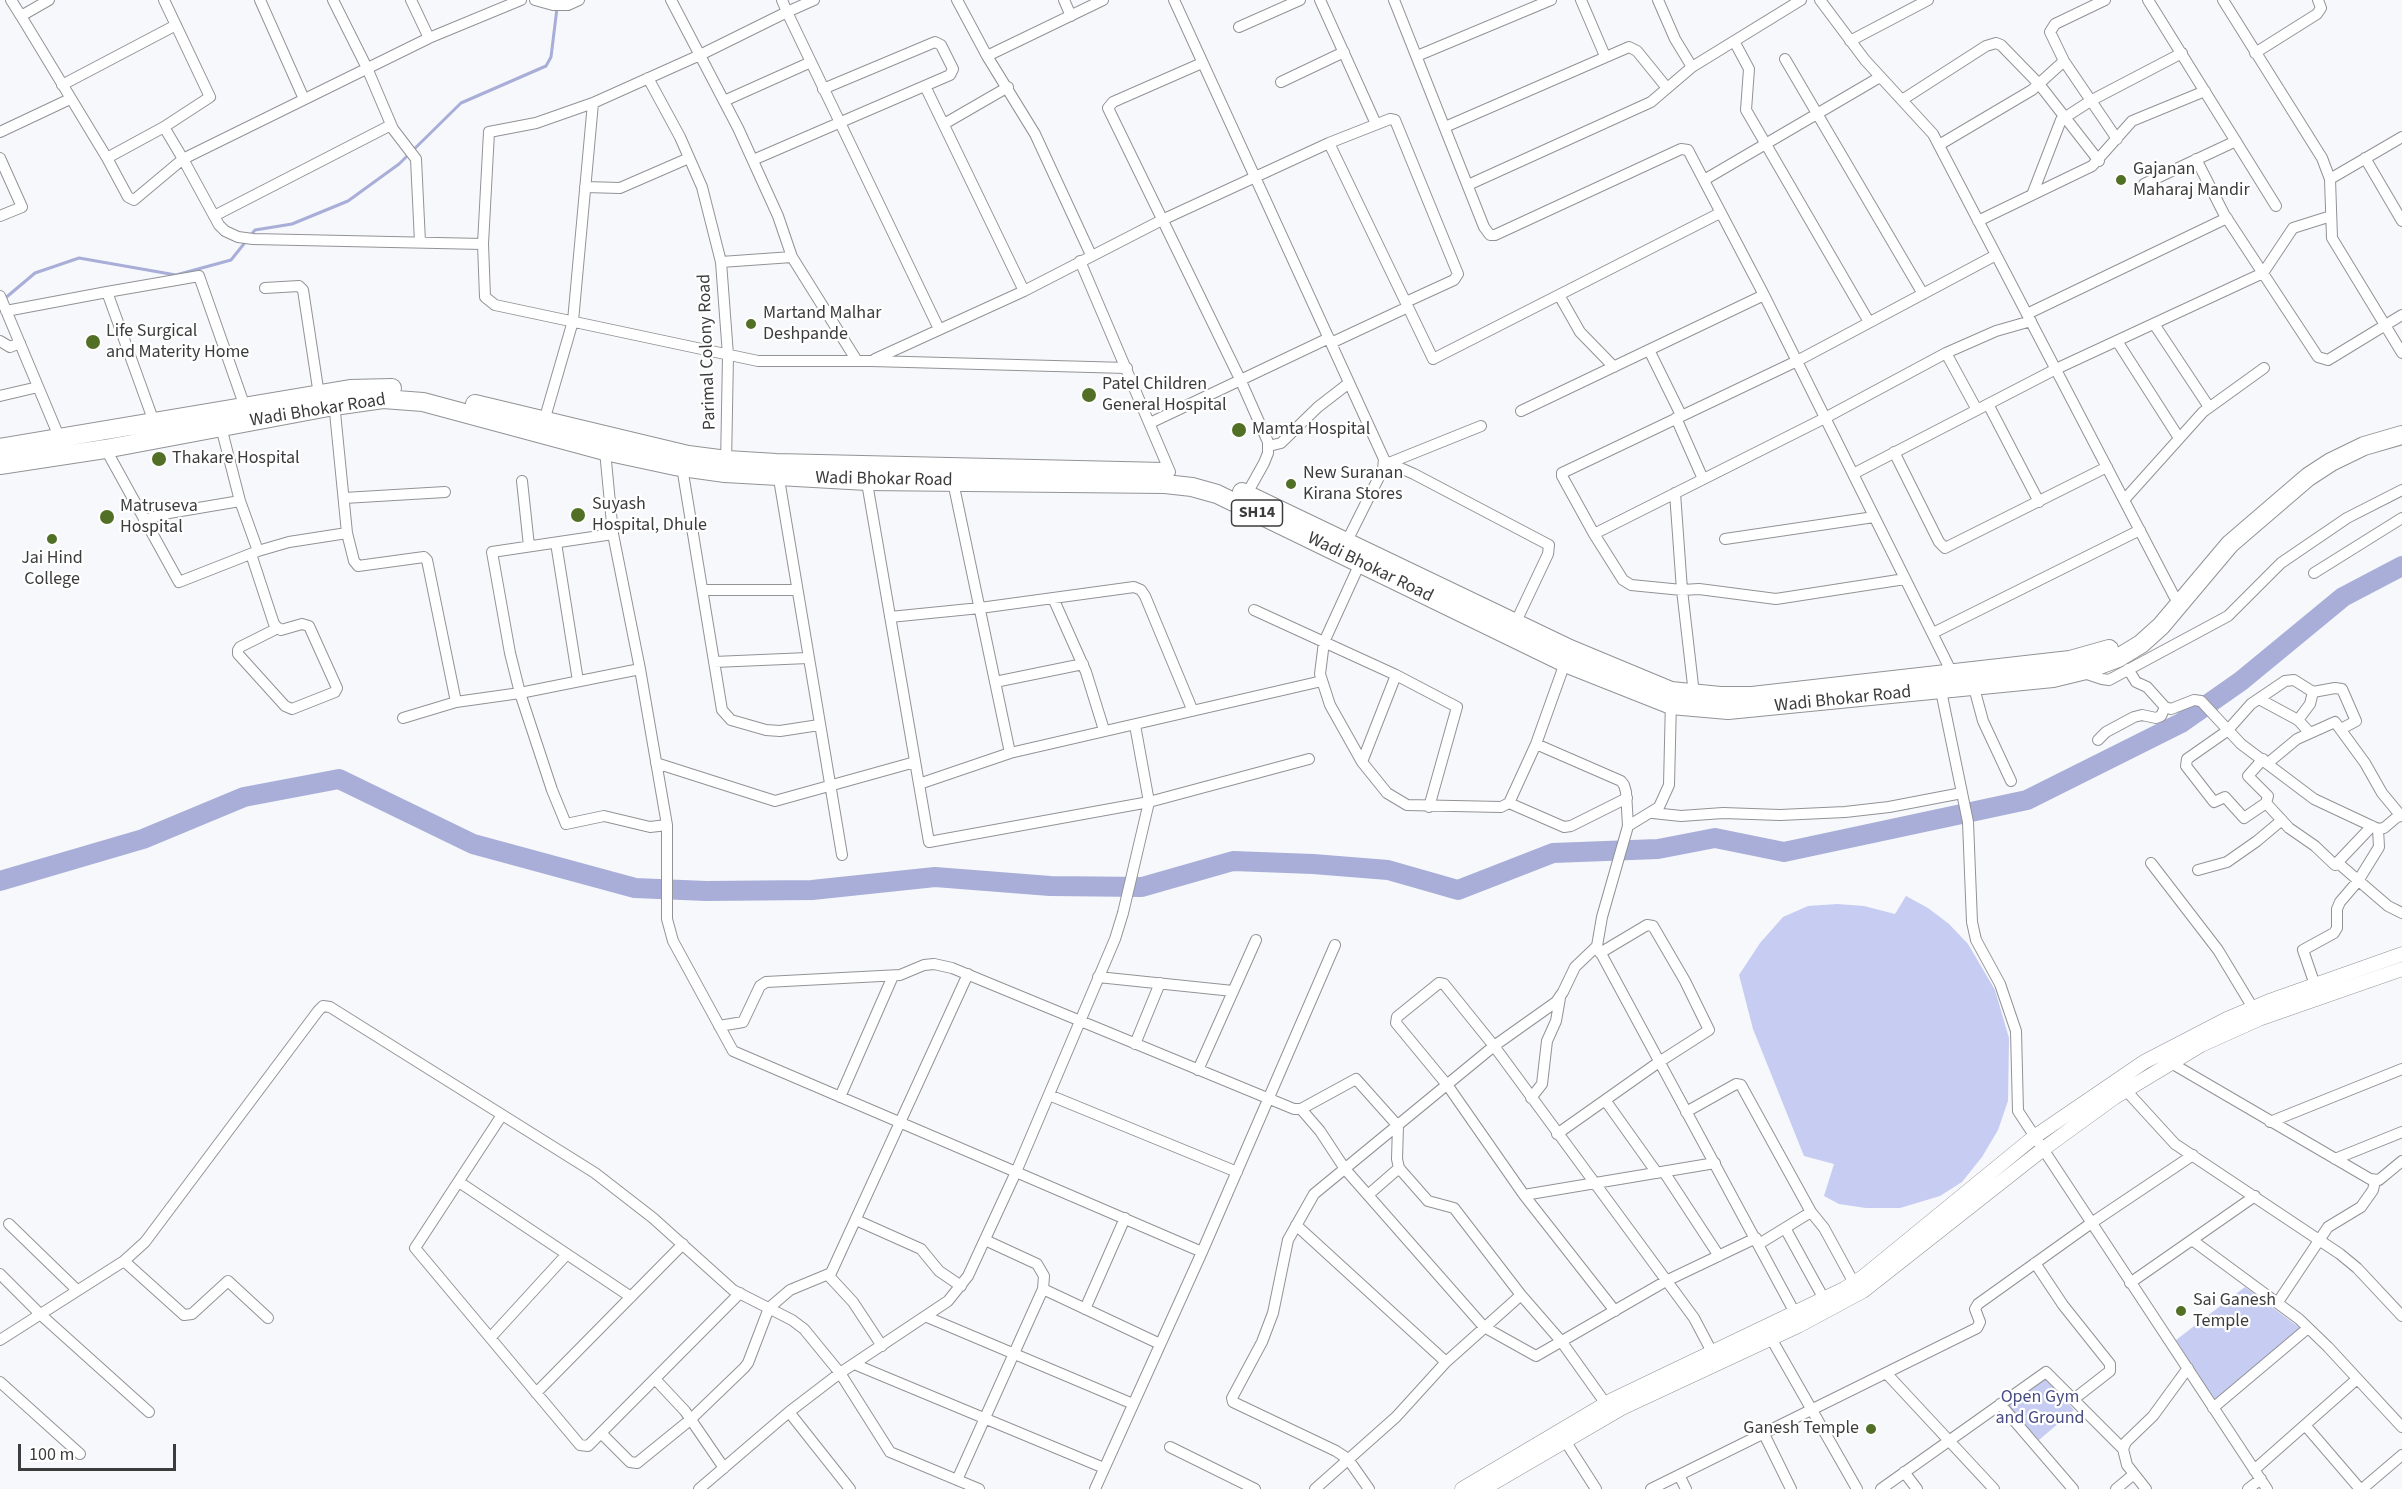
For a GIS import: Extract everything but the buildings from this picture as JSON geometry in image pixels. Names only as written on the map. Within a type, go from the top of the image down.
[{"type":"main road","name":"Wadi Bhokar Road","points":[[0,465],[101,441],[329,398],[350,389],[388,388],[421,390],[688,455],[726,467]]},
{"type":"main road","name":"Wadi Bhokar Road","points":[[0,448],[60,439],[101,441],[154,422],[219,419],[245,407],[329,398],[383,399],[423,402],[604,451],[682,467],[951,474],[1170,472],[1209,478],[1243,500],[1568,656],[1671,698],[1711,710],[1749,709],[2070,660],[2095,655],[2117,646],[2138,633],[2178,600],[2224,534],[2262,498],[2301,466],[2335,446],[2363,435],[2402,425]]},
{"type":"main road","name":"Wadi Bhokar Road","points":[[1671,698],[1694,694],[1752,696],[1944,679],[1973,684],[2053,678],[2081,672],[2118,658],[2141,644],[2230,544],[2308,477],[2331,462],[2364,446],[2402,435]]},
{"type":"main road","name":"Wadi Bhokar Road","points":[[951,474],[1179,485],[1201,488],[1243,500]]},
{"type":"street","points":[[12,0],[132,201],[183,159],[429,38],[521,0]]},
{"type":"street","points":[[21,15],[49,0]]},
{"type":"street","points":[[107,158],[164,127],[210,97],[164,0]]},
{"type":"street","points":[[260,0],[304,99]]},
{"type":"street","points":[[333,0],[367,68],[391,125],[416,159],[420,242]]},
{"type":"street","points":[[411,0],[429,38]]},
{"type":"street","points":[[535,0],[568,5],[579,0]]},
{"type":"street","points":[[671,0],[753,160],[778,216],[792,258],[857,361]]},
{"type":"street","points":[[782,0],[939,329]]},
{"type":"street","points":[[814,0],[593,103],[537,123],[489,132],[483,244],[485,297],[488,301],[495,305],[758,361],[871,361],[1127,368]]},
{"type":"street","points":[[957,0],[987,56],[1035,134],[1091,255]]},
{"type":"street","points":[[1064,0],[1071,16]]},
{"type":"street","points":[[987,56],[1103,0]]},
{"type":"street","points":[[1174,0],[1387,463],[1414,474],[1549,545],[1548,554],[1512,629]]},
{"type":"street","points":[[1239,27],[1300,0]]},
{"type":"street","points":[[1320,0],[1376,124]]},
{"type":"street","points":[[1394,0],[1487,232],[1495,235],[1681,149],[1688,150],[1764,295],[1933,633],[1944,679],[1968,822],[1972,922],[1976,940],[2000,984],[2016,1031],[2018,1111],[2090,1224],[2267,1489]]},
{"type":"street","points":[[1417,56],[1551,0]]},
{"type":"street","points":[[1581,0],[1605,56]]},
{"type":"street","points":[[1468,185],[1651,102],[1692,67],[1801,0]]},
{"type":"street","points":[[1820,0],[1850,41],[1933,134],[2178,600]]},
{"type":"street","points":[[1850,41],[1928,0]]},
{"type":"street","points":[[2105,0],[2051,28],[2051,36],[2064,61],[2117,139]]},
{"type":"street","points":[[2148,0],[2276,206]]},
{"type":"street","points":[[2223,0],[2322,158],[2330,179],[2332,238],[2402,353]]},
{"type":"street","points":[[2255,53],[2317,14],[2321,8],[2318,0]]},
{"type":"street","points":[[1663,2],[1675,39],[1692,67]]},
{"type":"street","points":[[62,85],[176,24]]},
{"type":"street","points":[[1734,41],[1749,69],[1746,110],[1869,322]]},
{"type":"street","points":[[753,160],[840,124],[953,72],[938,42],[824,89]]},
{"type":"street","points":[[1902,100],[1991,44],[1996,44],[2006,48],[2039,84],[2098,161]]},
{"type":"street","points":[[1445,127],[1625,48],[1633,48],[1667,88]]},
{"type":"street","points":[[1281,82],[1344,52]]},
{"type":"street","points":[[2032,195],[2064,118],[2092,100],[2182,53]]},
{"type":"street","points":[[1785,59],[1923,294]]},
{"type":"street","points":[[1939,145],[2039,84],[2064,61]]},
{"type":"street","points":[[724,101],[811,62]]},
{"type":"street","points":[[1202,63],[1113,102],[1108,108],[1240,379],[1269,446],[1264,463],[1243,500]]},
{"type":"street","points":[[1704,180],[1880,76]]},
{"type":"street","name":"Parimal Colony Road","points":[[648,78],[702,187],[721,262],[728,355],[726,467]]},
{"type":"street","points":[[925,86],[1024,291]]},
{"type":"street","points":[[944,124],[1008,87]]},
{"type":"street","points":[[1978,221],[2098,161],[2132,122],[2205,91]]},
{"type":"street","points":[[0,132],[70,99]]},
{"type":"street","points":[[544,421],[573,321],[593,103]]},
{"type":"street","points":[[871,361],[1024,291],[1162,220],[1329,144],[1390,118],[1395,120],[1458,274],[1454,280],[1407,305],[1240,379],[1150,423]]},
{"type":"street","points":[[214,216],[391,125]]},
{"type":"street","points":[[164,127],[214,216],[225,231],[238,237],[483,244]]},
{"type":"street","points":[[2330,179],[2402,137]]},
{"type":"street","points":[[2144,184],[2236,141]]},
{"type":"street","points":[[1329,144],[1433,359],[1720,213]]},
{"type":"street","points":[[0,158],[22,207],[0,216]]},
{"type":"street","points":[[585,187],[620,188],[689,158]]},
{"type":"street","points":[[2365,158],[2402,220]]},
{"type":"street","points":[[2196,159],[2226,218],[2318,357],[2328,360],[2402,315]]},
{"type":"street","points":[[1853,474],[2056,369],[2263,273],[2293,228],[2331,216]]},
{"type":"street","points":[[1594,534],[1825,418],[1946,353],[2029,317],[2226,218]]},
{"type":"street","points":[[1905,579],[1776,599],[1699,589],[1682,590],[1626,584],[1594,534],[1562,476],[1562,472],[1797,361],[1996,255]]},
{"type":"street","points":[[721,262],[792,258]]},
{"type":"street","points":[[1080,261],[1170,472]]},
{"type":"street","points":[[60,439],[4,305],[107,292],[199,276],[245,407]]},
{"type":"street","points":[[265,288],[298,286],[303,290],[329,398],[347,532],[354,561],[358,566],[424,557],[428,560],[456,702]]},
{"type":"street","points":[[107,292],[154,422]]},
{"type":"street","points":[[1559,295],[1580,332],[1614,367]]},
{"type":"street","points":[[1521,411],[1764,295]]},
{"type":"street","points":[[2154,324],[2209,407]]},
{"type":"street","points":[[0,341],[10,346],[20,343]]},
{"type":"street","points":[[2118,341],[2179,438]]},
{"type":"street","points":[[1649,350],[1679,417],[1703,479]]},
{"type":"street","points":[[1946,353],[1977,410]]},
{"type":"street","points":[[2124,500],[2209,407],[2264,368]]},
{"type":"street","points":[[1269,446],[1281,443],[1305,418],[1349,383]]},
{"type":"street","points":[[0,396],[38,387]]},
{"type":"street","points":[[1988,404],[2039,502]]},
{"type":"street","points":[[219,419],[274,624],[282,630],[302,624],[309,626],[337,688],[335,692],[289,709],[238,654],[240,647],[278,628]]},
{"type":"street","points":[[1343,548],[1387,463],[1481,426]]},
{"type":"street","points":[[101,441],[179,582],[254,552],[290,542],[347,532]]},
{"type":"street","points":[[604,451],[613,534],[668,825],[667,919],[673,941],[735,1053],[1202,1252]]},
{"type":"street","points":[[1894,452],[1939,542],[1945,548],[2107,467]]},
{"type":"street","points":[[682,467],[722,710],[731,720],[766,730],[780,731],[819,725]]},
{"type":"street","points":[[777,471],[842,855]]},
{"type":"street","points":[[866,473],[929,842],[1149,802],[1309,759]]},
{"type":"street","points":[[951,474],[1010,753]]},
{"type":"street","points":[[522,481],[529,546]]},
{"type":"street","points":[[2081,672],[2106,680],[2228,615],[2281,563],[2347,518],[2402,490]]},
{"type":"street","points":[[344,498],[445,492]]},
{"type":"street","points":[[1675,493],[1682,590],[1694,694]]},
{"type":"street","points":[[144,520],[163,514],[240,501]]},
{"type":"street","points":[[1725,539],[1874,517]]},
{"type":"street","points":[[2314,573],[2402,518]]},
{"type":"street","points":[[1933,633],[2140,530]]},
{"type":"street","points":[[613,534],[492,552],[510,653],[520,693],[552,790],[566,824],[604,816],[650,827],[668,825]]},
{"type":"street","points":[[556,543],[578,681]]},
{"type":"street","points":[[1363,557],[1324,642],[1320,674],[1330,705],[1362,762],[1388,793],[1407,805],[1501,807],[1509,803],[1536,744],[1568,656]]},
{"type":"street","points":[[890,616],[980,608],[1134,587],[1141,590],[1145,596],[1192,709]]},
{"type":"street","points":[[703,590],[797,590]]},
{"type":"street","points":[[1053,598],[1083,664],[1104,730]]},
{"type":"street","points":[[1254,610],[1396,675],[1457,707],[1429,807]]},
{"type":"street","points":[[714,662],[808,658]]},
{"type":"street","points":[[995,682],[1083,664]]},
{"type":"street","points":[[403,718],[456,702],[520,693],[640,669]]},
{"type":"street","points":[[2128,669],[2136,682],[2147,687],[2166,707],[2172,709],[2194,700],[2201,701],[2227,730],[2241,744],[2266,761],[2314,799],[2375,827],[2384,828],[2401,816],[2382,793],[2365,763],[2335,722],[2297,740],[2266,761],[2248,776],[2268,796],[2266,803],[2246,817],[2242,817],[2225,797],[2214,802],[2186,766],[2187,759],[2227,730],[2247,708],[2285,681],[2290,680],[2313,692],[2342,689],[2356,721],[2342,729]]},
{"type":"street","points":[[1362,762],[1396,675]]},
{"type":"street","points":[[919,784],[1010,753],[1104,730],[1135,725],[1192,709],[1322,681]]},
{"type":"street","points":[[1973,684],[1983,721],[2011,781]]},
{"type":"street","points":[[2298,720],[2310,704],[2313,692]]},
{"type":"street","points":[[1627,828],[1659,807],[1669,786],[1671,698]]},
{"type":"street","points":[[2259,699],[2298,720],[2310,733]]},
{"type":"street","points":[[2098,740],[2106,732],[2134,717],[2156,718],[2161,716],[2166,707]]},
{"type":"street","points":[[699,1489],[789,1412],[840,1373],[948,1302],[968,1276],[1049,1095],[1123,913],[1149,802],[1135,725]]},
{"type":"street","points":[[1536,744],[1621,781],[1627,798],[1627,828],[1602,917],[1599,950],[1795,1313]]},
{"type":"street","points":[[656,764],[776,801],[829,788],[915,762]]},
{"type":"street","points":[[1509,803],[1564,827],[1571,826],[1627,798]]},
{"type":"street","points":[[1653,813],[1681,816],[1723,813],[1845,812],[1963,799]]},
{"type":"street","points":[[2266,803],[2295,833],[2315,846],[2332,863],[2338,863],[2388,906],[2402,913]]},
{"type":"street","points":[[2198,870],[2227,862],[2257,842],[2282,820]]},
{"type":"street","points":[[2338,863],[2375,827]]},
{"type":"street","points":[[2316,985],[2303,950],[2334,933],[2337,928],[2337,909],[2379,847],[2375,827]]},
{"type":"street","points":[[2151,863],[2218,950],[2253,1008]]},
{"type":"street","points":[[1531,1098],[1542,1084],[1547,1041],[1557,1021],[1560,998],[1575,967],[1587,954],[1647,925],[1653,926],[1709,1027],[1707,1033],[1659,1062],[1557,1134]]},
{"type":"street","points":[[1198,1070],[1256,940]]},
{"type":"street","points":[[1099,1488],[1104,1468],[1202,1252],[1335,945]]},
{"type":"street","points":[[1784,1326],[1795,1313],[1854,1282],[2034,1137],[2253,1008],[2402,954]]},
{"type":"street","points":[[719,1026],[742,1022],[760,986],[766,982],[893,976],[907,974],[924,965],[934,964],[968,974],[1294,1109],[1301,1109],[1356,1079],[1398,1126],[1399,1168],[1428,1201],[1454,1208],[1521,1295],[1561,1341],[1606,1404]]},
{"type":"street","points":[[2164,1059],[2236,1028],[2402,969]]},
{"type":"street","points":[[601,1433],[634,1464],[638,1463],[690,1420],[748,1363],[769,1308],[790,1290],[828,1275],[834,1270],[968,974]]},
{"type":"street","points":[[840,1096],[893,976]]},
{"type":"street","points":[[1098,977],[1233,991]]},
{"type":"street","points":[[1615,1311],[1524,1195],[1448,1086],[1396,1023],[1397,1017],[1442,982],[1494,1046],[1593,1184],[1694,1318],[1712,1352]]},
{"type":"street","points":[[1135,1044],[1160,984]]},
{"type":"street","points":[[1369,1489],[1348,1459],[1233,1402],[1232,1398],[1262,1342],[1274,1307],[1288,1240],[1314,1194],[1494,1046],[1560,998]]},
{"type":"street","points":[[0,1340],[124,1261],[156,1228],[318,1011],[323,1006],[330,1007],[595,1173],[683,1244],[726,1285],[792,1320],[804,1329],[840,1373],[890,1452],[979,1489]]},
{"type":"street","points":[[2164,1059],[2335,1160],[2375,1181]]},
{"type":"street","points":[[2270,1122],[2402,1069]]},
{"type":"street","points":[[1686,1112],[1739,1083],[1811,1212],[1824,1228],[1854,1282]]},
{"type":"street","points":[[1462,1489],[1561,1436],[1622,1408],[1768,1333],[1850,1299],[1877,1281],[2121,1085]]},
{"type":"street","points":[[2121,1085],[2163,1132],[2357,1268],[2402,1316]]},
{"type":"street","points":[[1049,1095],[1237,1172]]},
{"type":"street","points":[[1605,1100],[1719,1256]]},
{"type":"street","points":[[1301,1109],[1320,1131],[1346,1169],[1484,1327],[1536,1356],[1666,1281],[1758,1241],[1811,1212]]},
{"type":"street","points":[[502,1115],[415,1248],[582,1447],[588,1446],[740,1293]]},
{"type":"street","points":[[2335,1160],[2402,1132]]},
{"type":"street","points":[[1651,1489],[1977,1328],[1980,1322],[1976,1306],[2090,1224],[2193,1155]]},
{"type":"street","points":[[2278,1302],[2332,1223],[2354,1212],[2367,1202],[2375,1181],[2402,1161]]},
{"type":"street","points":[[1524,1195],[1714,1163]]},
{"type":"street","points":[[1368,1195],[1399,1168]]},
{"type":"street","points":[[459,1182],[631,1297]]},
{"type":"street","points":[[2130,1283],[2255,1196]]},
{"type":"street","points":[[1085,1309],[1125,1218]]},
{"type":"street","points":[[856,1220],[921,1248],[939,1271],[961,1286]]},
{"type":"street","points":[[9,1224],[77,1290]]},
{"type":"street","points":[[1296,1225],[1446,1362]]},
{"type":"street","points":[[1785,1228],[1824,1299]]},
{"type":"street","points":[[957,1480],[1043,1289],[1044,1276],[1037,1264],[984,1240]]},
{"type":"street","points":[[2192,1240],[2278,1302],[2308,1328],[2402,1427]]},
{"type":"street","points":[[536,1393],[683,1244]]},
{"type":"street","points":[[491,1337],[567,1254]]},
{"type":"street","points":[[124,1261],[183,1315],[192,1314],[228,1281],[268,1318]]},
{"type":"street","points":[[2035,1263],[2063,1305],[2110,1364],[2110,1371],[2074,1399]]},
{"type":"street","points":[[0,1274],[40,1314],[149,1412]]},
{"type":"street","points":[[828,1275],[853,1302],[882,1346]]},
{"type":"street","points":[[1043,1289],[1160,1344]]},
{"type":"street","points":[[1314,1489],[1396,1417],[1446,1362],[1521,1295]]},
{"type":"street","points":[[927,1317],[1133,1404]]},
{"type":"street","points":[[2213,1408],[2308,1328]]},
{"type":"street","points":[[1482,1489],[1606,1404],[1712,1352],[1768,1333]]},
{"type":"street","points":[[1768,1333],[1857,1489]]},
{"type":"street","points":[[854,1364],[1104,1468]]},
{"type":"street","points":[[2123,1449],[2126,1442],[2153,1416],[2188,1368]]},
{"type":"street","points":[[1881,1489],[2046,1372],[2123,1449],[2127,1465],[2146,1489]]},
{"type":"street","points":[[1887,1374],[1994,1489]]},
{"type":"street","points":[[655,1379],[681,1406],[724,1468]]},
{"type":"street","points":[[2248,1489],[2257,1475],[2305,1425],[2357,1379]]},
{"type":"street","points":[[0,1382],[80,1454]]},
{"type":"street","points":[[2000,1404],[2073,1489]]},
{"type":"street","points":[[789,1412],[850,1489]]},
{"type":"street","points":[[2305,1425],[2366,1488],[2402,1455]]},
{"type":"street","points":[[1764,1434],[1791,1489]]},
{"type":"street","points":[[1561,1436],[1596,1489]]},
{"type":"street","points":[[1170,1447],[1255,1489]]},
{"type":"street","points":[[1904,1472],[1917,1489]]},
{"type":"street","points":[[2116,1489],[2134,1474]]},
{"type":"street","points":[[1678,1475],[1686,1489]]},
{"type":"green space","points":[[1906,896],[1928,908],[1949,924],[1968,944],[1995,990],[2009,1038],[2008,1101],[1998,1130],[1982,1157],[1962,1182],[1940,1196],[1900,1208],[1866,1208],[1839,1204],[1824,1196],[1834,1164],[1804,1156],[1753,1029],[1739,975],[1760,943],[1783,917],[1808,906],[1837,904],[1864,906],[1895,914]]},
{"type":"green space","points":[[2245,1287],[2300,1328],[2215,1402],[2176,1340]]},
{"type":"green space","name":"Open Gym and Ground","points":[[2045,1378],[2074,1410],[2039,1440],[2007,1406]]},
{"type":"waterway","points":[[251,235],[255,230],[292,224],[348,201],[399,164],[461,103],[546,66],[551,57],[557,8]]},
{"type":"waterway","points":[[3,300],[35,273],[79,258],[176,275],[231,260],[247,240]]},
{"type":"waterway","points":[[0,881],[143,839],[244,797],[339,779],[473,844],[635,888],[706,891],[812,890],[935,877],[1050,886],[1142,887],[1233,861],[1388,870],[1458,890],[1553,853],[1658,849],[1715,838],[1784,852],[2027,800],[2181,723],[2241,681],[2343,597],[2402,566]]},
{"type":"place","name":"Gajanan Maharaj Mandir","points":[[2121,180]]},
{"type":"place","name":"Martand Malhar Deshpande","points":[[751,324]]},
{"type":"place","name":"Life Surgical and Materity Home","points":[[93,342]]},
{"type":"place","name":"Patel Children General Hospital","points":[[1089,395]]},
{"type":"place","name":"Mamta Hospital","points":[[1239,430]]},
{"type":"place","name":"Thakare Hospital","points":[[159,459]]},
{"type":"place","name":"New Suranan Kirana Stores","points":[[1291,484]]},
{"type":"place","name":"Suyash Hospital, Dhule","points":[[578,515]]},
{"type":"place","name":"Matruseva Hospital","points":[[107,517]]},
{"type":"place","name":"Jai Hind College","points":[[52,539]]},
{"type":"place","name":"Sai Ganesh Temple","points":[[2181,1311]]},
{"type":"place","name":"Ganesh Temple","points":[[1871,1429]]}]
